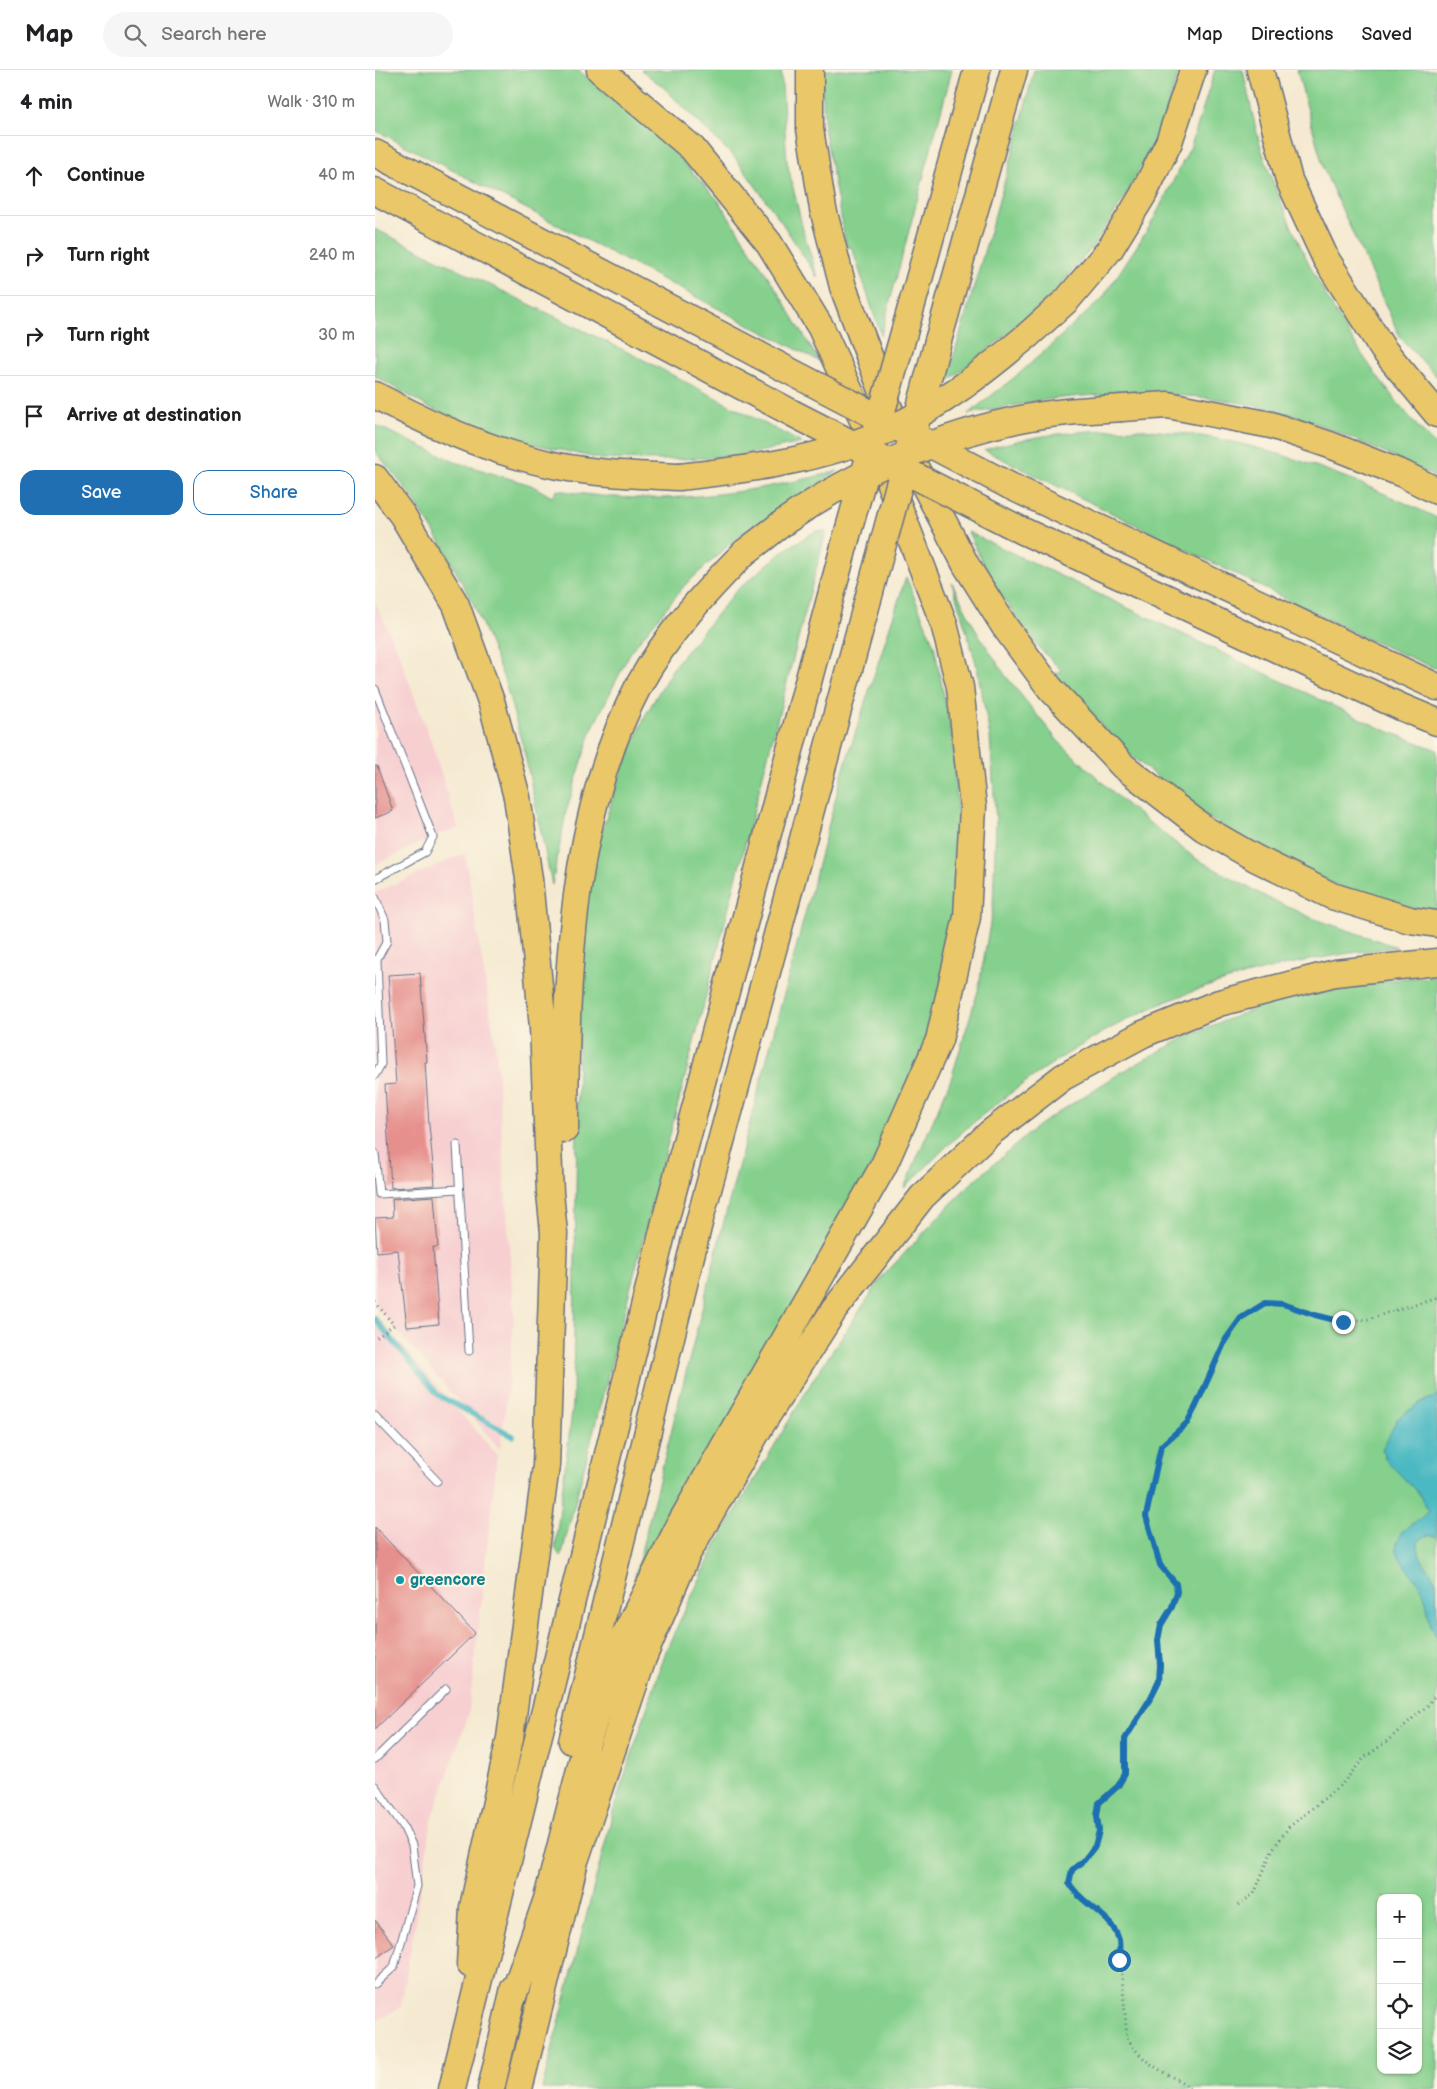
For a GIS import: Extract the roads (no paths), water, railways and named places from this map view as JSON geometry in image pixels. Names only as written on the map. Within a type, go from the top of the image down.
[{"type":"highway","points":[[510,2005],[547,1899],[587,1742],[622,1641],[680,1524],[884,1165],[939,1040],[967,917],[973,807],[960,687],[944,624],[875,446],[821,328],[769,243],[692,148],[600,70]]},
{"type":"highway","points":[[810,70],[810,128],[823,209],[843,287],[899,436],[966,565],[1011,634],[1050,688],[1123,766],[1206,830],[1255,858],[1332,896],[1410,920],[1437,924]]},
{"type":"highway","points":[[452,2089],[667,1214],[846,538],[977,70]]},
{"type":"highway","points":[[491,2089],[587,1677],[700,1219],[938,341],[1014,70]]},
{"type":"highway","points":[[375,395],[422,420],[501,451],[559,466],[614,473],[679,477],[757,468],[797,460],[890,429],[931,407],[971,382],[1067,300],[1110,249],[1143,195],[1169,142],[1193,70]]},
{"type":"highway","points":[[1260,70],[1289,180],[1326,259],[1383,349],[1437,414]]},
{"type":"highway","points":[[375,153],[1010,486],[1437,687]]},
{"type":"highway","points":[[375,191],[792,413],[1023,531],[1437,722]]},
{"type":"highway","points":[[375,198],[418,213]]},
{"type":"highway","points":[[554,1234],[565,1192],[567,1010],[573,924],[587,832],[612,746],[639,685],[673,632],[705,592],[745,552],[787,519],[893,459],[985,427],[1032,417],[1122,408],[1168,406],[1271,425],[1330,445],[1403,474],[1437,491]]},
{"type":"highway","points":[[375,478],[403,516],[456,606],[492,704],[517,797],[529,879],[543,1028],[550,1193],[554,1234],[551,1370],[546,1466],[510,1738],[473,1907],[467,2024]]},
{"type":"highway","points":[[576,1858],[643,1658],[687,1554],[761,1425],[834,1310],[922,1197],[990,1132],[1063,1077],[1143,1034],[1219,1003],[1335,973],[1437,962]]},
{"type":"highway","points":[[519,2089],[576,1858],[599,1753],[654,1579]]},
{"type":"lane","points":[[375,689],[433,837],[425,852],[375,879]]},
{"type":"lane","points":[[375,896],[385,920],[387,941],[377,959],[381,1064],[375,1075]]},
{"type":"lane","points":[[457,1146],[469,1351]]},
{"type":"lane","points":[[375,1152],[379,1194],[459,1189]]},
{"type":"lane","points":[[375,1416],[437,1481]]},
{"type":"lane","points":[[375,1759],[446,1690]]},
{"type":"lane","points":[[375,1786],[403,1826],[412,1845],[417,1886],[394,1967],[375,1984]]},
{"type":"water","points":[[1437,1396],[1437,1537],[1427,1536],[1418,1542],[1422,1560],[1436,1584],[1437,1640],[1431,1628],[1422,1589],[1404,1565],[1397,1552],[1396,1545],[1404,1530],[1429,1511],[1419,1494],[1385,1459],[1382,1450],[1397,1419],[1421,1402]]},
{"type":"waterway","points":[[375,1319],[438,1395],[513,1436]]},
{"type":"place","name":"greencore","points":[[400,1580]]}]
